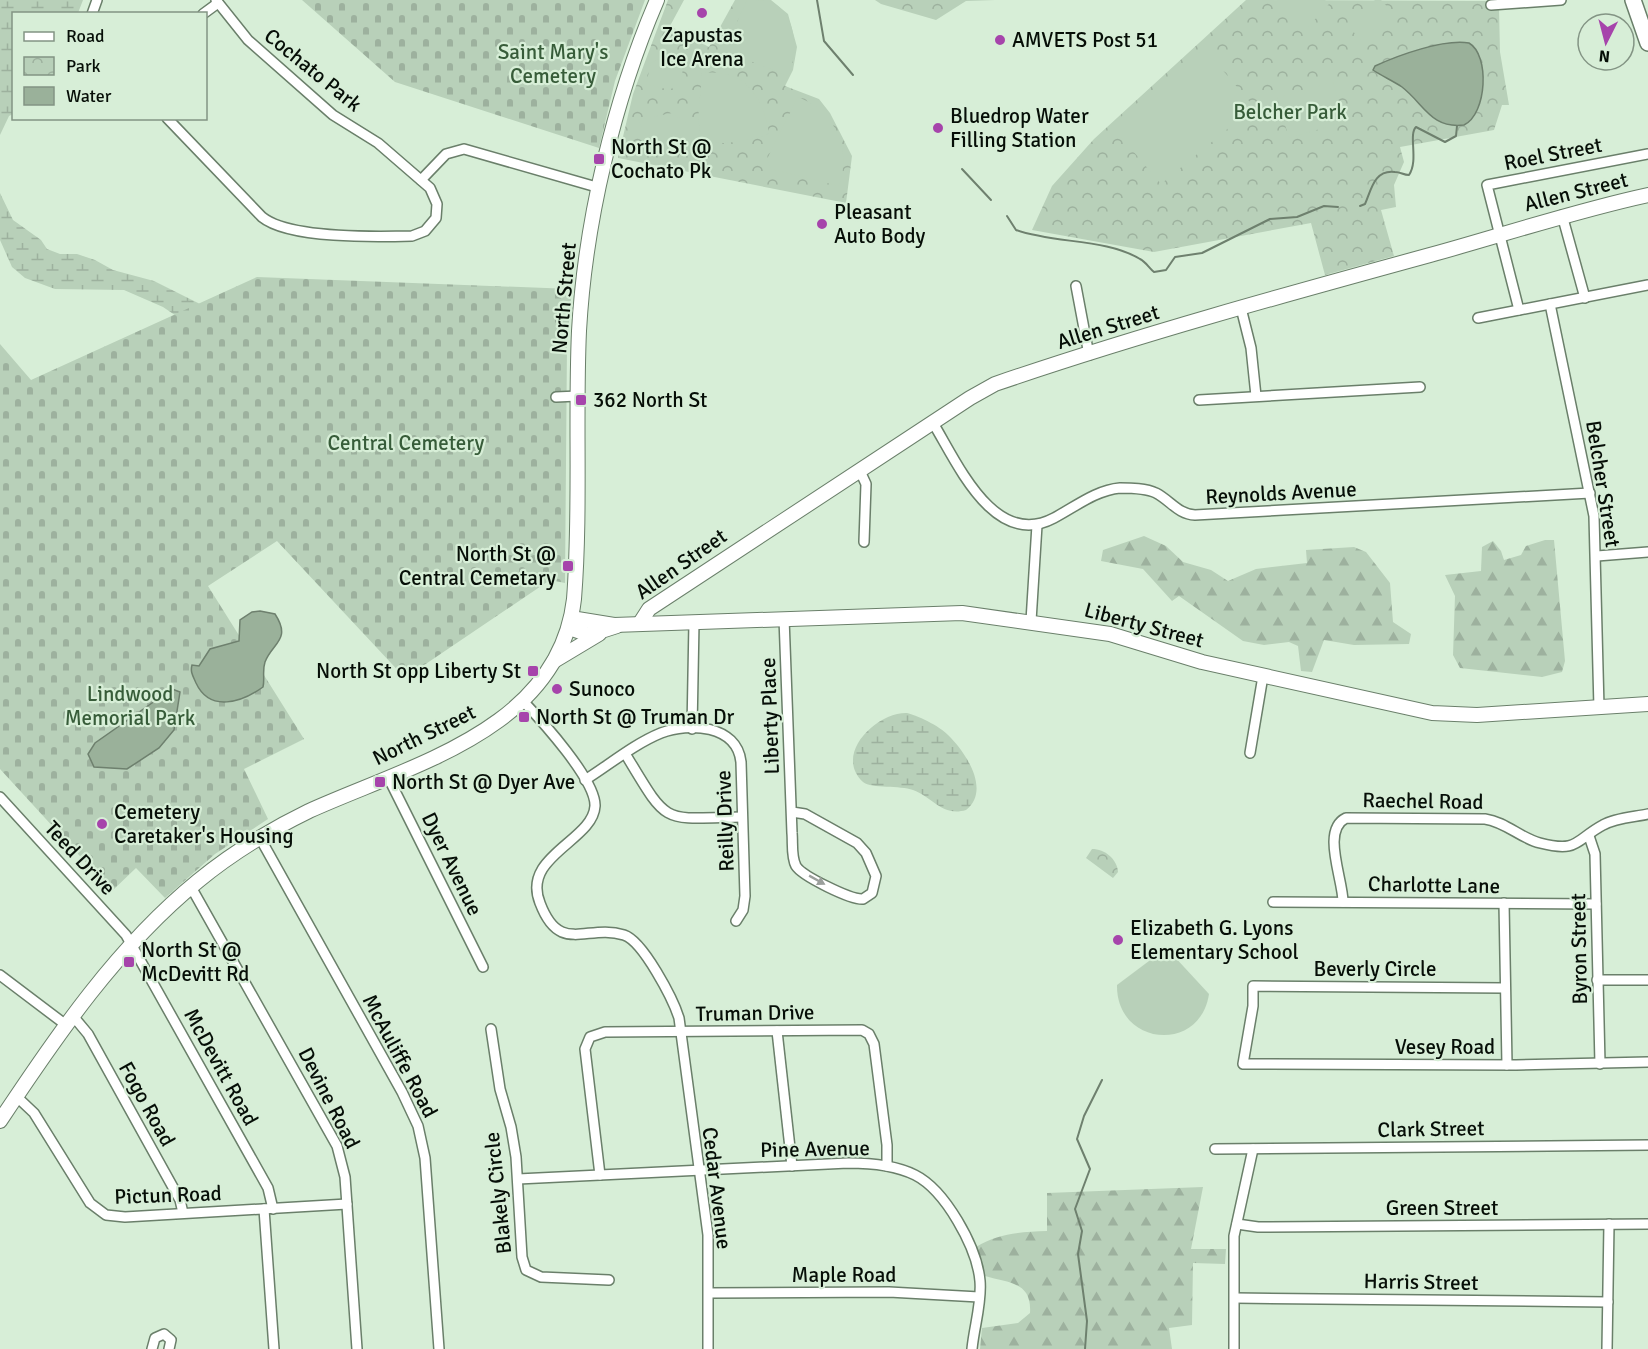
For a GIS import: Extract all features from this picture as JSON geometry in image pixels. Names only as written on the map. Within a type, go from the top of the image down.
[{"type":"main road","name":"North Street","points":[[0,1121],[69,1020],[132,945],[191,886],[260,838],[308,812],[478,735],[523,701],[554,661],[570,623],[575,581],[578,396],[584,274],[600,188],[620,103],[657,0]]},
{"type":"main road","points":[[1633,0],[1648,43]]},
{"type":"main road","name":"Allen Street","points":[[640,623],[649,609],[990,386],[1241,308],[1562,215],[1648,195]]},
{"type":"main road","name":"Liberty Street","points":[[570,623],[694,622],[945,612],[1031,621],[1110,634],[1182,657],[1437,714],[1477,715],[1648,704]]},
{"type":"main road","points":[[570,623],[585,635],[599,634]]},
{"type":"main road","name":"Liberty Street","points":[[554,661],[599,634],[624,624]]},
{"type":"street","points":[[1491,5],[1561,0]]},
{"type":"street","name":"Cochato Park","points":[[170,120],[262,217],[288,230],[408,236],[421,234],[435,222],[437,209],[432,191],[421,180],[372,138],[333,115],[248,40],[217,1],[205,12]]},
{"type":"street","points":[[421,180],[446,154],[464,149],[600,188]]},
{"type":"street","name":"Roel Street","points":[[1519,310],[1487,185],[1648,154]]},
{"type":"street","points":[[1562,215],[1585,298]]},
{"type":"street","points":[[1478,318],[1648,285]]},
{"type":"street","points":[[1076,286],[1089,355]]},
{"type":"street","name":"Belcher Street","points":[[1550,304],[1590,493],[1597,555],[1599,708]]},
{"type":"street","points":[[1241,308],[1251,348],[1256,396]]},
{"type":"street","points":[[1199,400],[1420,387]]},
{"type":"street","points":[[556,397],[578,396]]},
{"type":"street","points":[[933,423],[976,492],[992,511],[1017,524],[1037,525],[1031,621]]},
{"type":"street","points":[[860,471],[866,484],[864,542]]},
{"type":"street","name":"Reynolds Avenue","points":[[1037,525],[1100,493],[1121,488],[1155,492],[1181,512],[1195,515],[1590,493]]},
{"type":"street","points":[[1597,555],[1648,552]]},
{"type":"street","name":"Liberty Place","points":[[784,618],[792,812],[794,858],[797,868],[852,899],[862,899],[872,893],[876,876],[861,846],[805,814],[792,812]]},
{"type":"street","points":[[692,729],[694,622]]},
{"type":"street","points":[[1250,753],[1263,676]]},
{"type":"street","name":"Truman Drive","points":[[523,701],[560,743],[593,796],[593,813],[541,871],[536,886],[539,902],[550,923],[562,933],[620,934],[635,942],[674,1004],[680,1031],[855,1029],[866,1032],[871,1037],[888,1144],[887,1166]]},
{"type":"street","name":"Reilly Drive","points":[[585,780],[663,732],[692,729],[722,732],[737,747],[741,762],[745,901],[736,921]]},
{"type":"street","points":[[626,755],[657,805],[666,814],[680,818],[742,817]]},
{"type":"street","name":"Dyer Avenue","points":[[388,777],[483,967]]},
{"type":"street","name":"Teed Drive","points":[[0,797],[123,931],[132,945]]},
{"type":"street","name":"Raechel Road","points":[[1343,902],[1333,837],[1336,825],[1346,818],[1485,819],[1502,824],[1533,841],[1561,846],[1576,844],[1604,824],[1648,814]]},
{"type":"street","name":"Byron Street","points":[[1589,836],[1595,854],[1600,1064]]},
{"type":"street","name":"McAuliffe Road","points":[[260,838],[402,1092],[418,1126],[428,1187],[439,1349]]},
{"type":"street","name":"Devine Road","points":[[191,886],[335,1141],[343,1165],[357,1349]]},
{"type":"street","name":"Charlotte Lane","points":[[1273,902],[1596,904]]},
{"type":"street","points":[[1504,903],[1506,1065]]},
{"type":"street","name":"McDevitt Road","points":[[132,945],[268,1188],[274,1349]]},
{"type":"street","name":"Fogo Road","points":[[0,975],[88,1034],[180,1200],[183,1213]]},
{"type":"street","points":[[1597,980],[1648,980]]},
{"type":"street","name":"Beverly Circle","points":[[1243,1064],[1253,1006],[1253,986],[1505,988]]},
{"type":"street","name":"Blakely Circle","points":[[491,1029],[501,1095],[512,1132],[518,1179],[523,1262],[528,1273],[541,1277],[609,1280]]},
{"type":"street","points":[[600,1175],[585,1053],[588,1041],[600,1032],[680,1031]]},
{"type":"street","name":"Cedar Avenue","points":[[680,1031],[708,1235],[708,1349]]},
{"type":"street","points":[[777,1031],[792,1166]]},
{"type":"street","name":"Vesey Road","points":[[1243,1064],[1506,1065],[1648,1062]]},
{"type":"street","name":"Pictun Road","points":[[16,1096],[34,1113],[87,1199],[97,1210],[114,1217],[346,1204]]},
{"type":"street","name":"Clark Street","points":[[1215,1149],[1648,1145]]},
{"type":"street","points":[[1234,1349],[1234,1240],[1253,1149]]},
{"type":"street","name":"Pine Avenue","points":[[518,1179],[848,1163],[887,1166],[918,1176],[942,1200],[973,1253],[980,1278],[980,1297],[972,1349]]},
{"type":"street","name":"Green Street","points":[[1237,1224],[1258,1227],[1648,1224]]},
{"type":"street","points":[[1607,1349],[1609,1224]]},
{"type":"street","name":"Maple Road","points":[[709,1293],[890,1292],[980,1297]]},
{"type":"street","name":"Harris Street","points":[[1235,1298],[1608,1302]]},
{"type":"street","points":[[152,1349],[155,1338],[164,1334],[171,1340],[169,1349]]},
{"type":"green space","points":[[0,0],[83,0],[78,12],[12,12],[12,114],[9,116],[0,135]]},
{"type":"green space","name":"Saint Mary's Cemetery","points":[[302,0],[645,0],[615,81],[599,148],[395,82]]},
{"type":"green space","points":[[668,0],[684,0],[670,26],[709,47],[735,0],[771,0],[788,14],[797,47],[793,70],[785,86],[819,99],[830,113],[852,156],[846,203],[618,158],[633,94]]},
{"type":"green space","points":[[747,0],[770,1],[786,15],[791,25],[794,45],[788,76],[727,52],[726,46]]},
{"type":"green space","points":[[875,0],[995,0],[966,1],[936,20],[881,4]]},
{"type":"green space","name":"Belcher Park","points":[[1246,0],[1491,1],[1499,8],[1500,52],[1509,105],[1502,105],[1494,130],[1400,147],[1404,162],[1394,185],[1396,207],[1381,210],[1394,256],[1325,275],[1311,223],[1154,252],[1032,230],[1052,186],[1094,139]]},
{"type":"green space","points":[[1277,0],[1325,0],[1329,4],[1308,27]]},
{"type":"green space","points":[[1375,0],[1381,0],[1393,13],[1361,40],[1347,25]]},
{"type":"green space","points":[[1204,48],[1254,107],[1161,184],[1111,125]]},
{"type":"green space","points":[[662,58],[684,63],[681,80],[670,90],[646,84],[651,63]]},
{"type":"green space","points":[[702,73],[729,75],[749,87],[756,96],[766,119],[769,132],[766,136],[723,143],[707,140],[701,136],[698,120]]},
{"type":"green space","points":[[1333,82],[1344,122],[1289,138],[1277,98]]},
{"type":"green space","points":[[798,97],[811,103],[822,112],[837,133],[843,158],[839,186],[771,169],[767,159]]},
{"type":"green space","points":[[672,113],[685,122],[697,135],[664,161],[660,159],[638,120]]},
{"type":"green space","points":[[0,193],[13,220],[41,240],[47,249],[60,254],[77,254],[95,260],[113,270],[154,281],[200,304],[191,326],[163,307],[124,290],[55,289],[25,278],[12,267],[0,240]]},
{"type":"green space","name":"Central Cemetery","points":[[257,277],[572,289],[567,344],[565,583],[550,580],[405,678],[277,541],[208,586],[304,739],[244,769],[268,819],[215,854],[165,898],[136,868],[112,891],[0,769],[0,344],[31,380]]},
{"type":"green space","points":[[1144,536],[1166,546],[1183,562],[1211,570],[1228,581],[1256,569],[1307,563],[1306,550],[1354,547],[1366,552],[1390,583],[1393,622],[1411,634],[1409,644],[1354,645],[1324,640],[1312,672],[1301,671],[1298,646],[1289,642],[1264,645],[1243,641],[1179,596],[1172,601],[1143,569],[1101,561],[1103,550]]},
{"type":"green space","points":[[1545,540],[1554,540],[1565,661],[1562,672],[1542,677],[1460,668],[1453,655],[1455,596],[1445,575],[1481,571],[1482,547],[1493,541],[1501,551],[1504,560],[1521,555],[1526,546]]},
{"type":"green space","points":[[907,713],[942,730],[964,754],[974,774],[976,784],[973,802],[966,810],[944,809],[913,790],[867,784],[855,771],[853,759],[862,737],[883,719]]},
{"type":"green space","points":[[1092,849],[1101,851],[1113,859],[1118,872],[1113,878],[1086,858]]},
{"type":"green space","points":[[1161,952],[1172,954],[1209,994],[1202,1013],[1191,1026],[1176,1034],[1159,1035],[1143,1030],[1130,1021],[1120,1005],[1117,985]]},
{"type":"green space","points":[[1203,1187],[1191,1249],[1226,1249],[1225,1264],[1193,1263],[1192,1325],[1169,1328],[1172,1349],[980,1349],[982,1328],[1018,1323],[1030,1313],[1030,1303],[1027,1295],[1017,1286],[985,1276],[976,1247],[1002,1236],[1047,1231],[1047,1193]]},
{"type":"water","points":[[1447,43],[1469,43],[1476,50],[1480,59],[1483,84],[1477,109],[1472,119],[1464,125],[1443,123],[1436,119],[1402,87],[1373,70],[1375,66],[1421,49]]},
{"type":"water","points":[[252,612],[275,614],[282,630],[279,641],[265,662],[263,687],[246,697],[227,702],[209,698],[196,683],[192,665],[199,666],[210,649],[239,641],[240,620]]},
{"type":"water","points":[[172,689],[180,692],[174,730],[159,748],[127,769],[94,767],[88,754],[95,743]]},
{"type":"waterway","points":[[817,0],[824,41],[853,75]]},
{"type":"waterway","points":[[1360,206],[1365,204],[1374,182],[1382,174],[1395,172],[1409,175],[1412,169],[1413,136],[1416,127],[1445,142],[1456,136],[1457,126]]},
{"type":"waterway","points":[[962,169],[991,200]]},
{"type":"waterway","points":[[1007,216],[1016,230],[1096,244],[1126,252],[1140,259],[1154,272],[1166,270],[1175,257],[1202,253],[1270,219],[1297,217],[1324,206],[1338,207]]},
{"type":"waterway","points":[[1085,1349],[1087,1321],[1078,1254],[1082,1231],[1075,1209],[1090,1169],[1077,1139],[1084,1116],[1102,1080]]},
{"type":"place","name":"Zapustas Ice Arena","points":[[702,13]]},
{"type":"place","name":"AMVETS Post 51","points":[[1000,40]]},
{"type":"place","name":"Bluedrop Water Filling Station","points":[[938,128]]},
{"type":"place","name":"North St @ Cochato Pk","points":[[599,159]]},
{"type":"place","name":"Pleasant Auto Body","points":[[822,224]]},
{"type":"place","name":"362 North St","points":[[581,400]]},
{"type":"place","name":"North St @ Central Cemetary","points":[[568,566]]},
{"type":"place","name":"North St opp Liberty St","points":[[533,671]]},
{"type":"place","name":"Sunoco","points":[[557,689]]},
{"type":"place","name":"North St @ Truman Dr","points":[[524,717]]},
{"type":"place","name":"North St @ Dyer Ave","points":[[380,782]]},
{"type":"place","name":"Cemetery Caretaker's Housing","points":[[102,824]]},
{"type":"place","name":"Elizabeth G. Lyons Elementary School","points":[[1118,940]]},
{"type":"place","name":"North St @ McDevitt Rd","points":[[129,962]]},
{"type":"park label","name":"Lindwood Memorial Park","points":[[130,706]]}]
